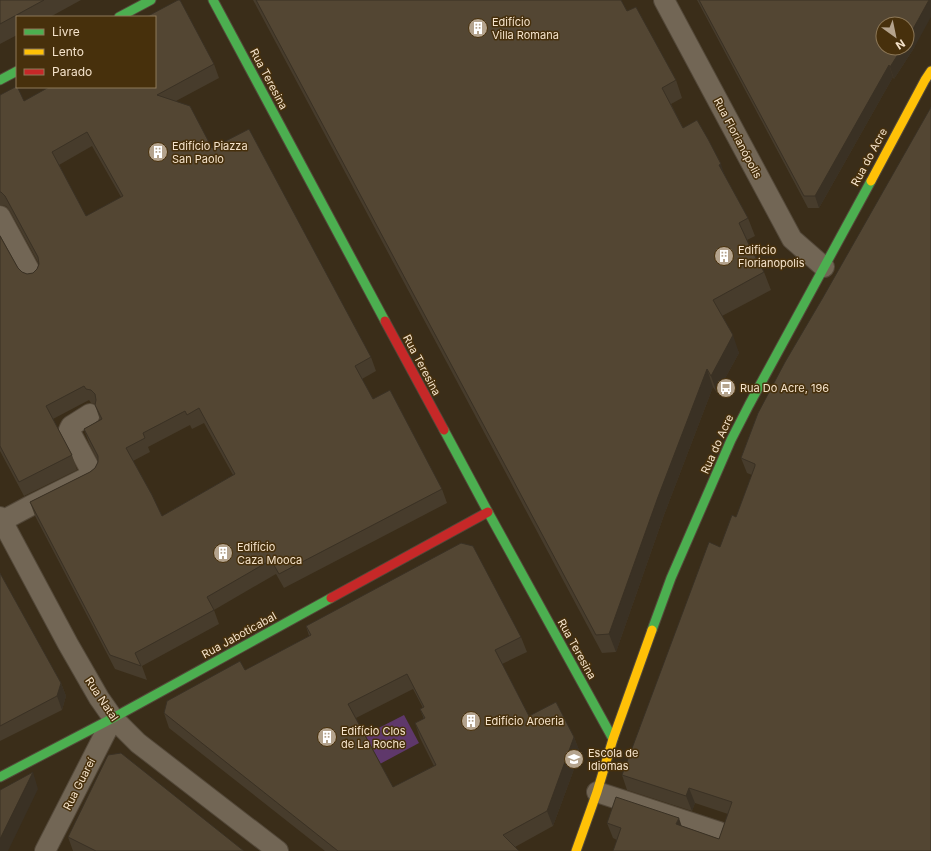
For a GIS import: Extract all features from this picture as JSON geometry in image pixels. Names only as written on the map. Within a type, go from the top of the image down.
[{"type":"street","points":[[121,16],[151,0]]},
{"type":"street","name":"Rua Teresina","points":[[213,0],[488,512],[613,739]]},
{"type":"street","name":"Rua Florianópolis","points":[[664,0],[792,239],[824,267]]},
{"type":"street","name":"Rua do Acre","points":[[576,851],[613,739],[671,578],[731,440],[931,71]]},
{"type":"street","points":[[0,80],[16,72]]},
{"type":"street","points":[[0,216],[33,277]]},
{"type":"street","points":[[1,519],[92,474],[70,430],[71,426],[90,414]]},
{"type":"street","name":"Rua Jaboticabal","points":[[0,777],[113,718],[488,512]]},
{"type":"street","name":"Rua Natal","points":[[1,519],[68,644],[99,698],[113,718],[138,743],[278,851]]},
{"type":"street","name":"Rua Guareí","points":[[46,851],[113,718]]},
{"type":"street","points":[[596,792],[719,832]]},
{"type":"shaded area","points":[[404,715],[419,743],[378,765],[363,736]]},
{"type":"building","points":[[0,0],[44,0],[0,24]]},
{"type":"building","points":[[180,0],[214,64],[157,95],[190,106],[212,148],[249,129],[371,357],[355,366],[373,399],[390,390],[442,489],[279,574],[271,560],[207,597],[214,610],[135,653],[141,666],[110,655],[30,502],[90,472],[95,468],[98,462],[98,456],[84,429],[102,419],[95,405],[95,394],[91,390],[86,389],[84,386],[46,406],[72,455],[19,482],[0,446],[0,236],[18,268],[22,272],[27,274],[33,273],[39,264],[38,257],[5,196],[0,192],[0,95],[16,87],[24,101],[47,88],[156,88],[156,16],[148,16]],"holes":[[[87,132],[123,196],[86,216],[52,152]],[[199,408],[235,474],[162,516],[126,448],[145,438],[143,433],[185,411],[187,415]]]},
{"type":"building","points":[[256,0],[621,0],[627,11],[636,7],[676,80],[662,88],[683,128],[697,120],[708,139],[721,164],[719,165],[748,218],[739,223],[764,272],[713,300],[733,335],[711,376],[707,369],[658,497],[609,634],[596,635]]},
{"type":"building","points":[[699,0],[929,0],[915,25],[915,16],[875,16],[875,56],[897,56],[890,67],[889,65],[815,196],[804,196]]},
{"type":"building","points":[[931,107],[931,851],[613,851],[621,828],[607,823],[616,797],[679,818],[676,824],[719,839],[732,802],[689,788],[686,796],[622,775],[709,542],[720,547],[732,515],[736,517],[755,466],[755,464],[741,458],[758,413],[785,362]]},
{"type":"building","points":[[461,543],[473,546],[521,637],[495,650],[529,716],[556,702],[574,737],[547,811],[503,835],[519,851],[338,851],[164,713],[167,701],[240,661],[245,670],[311,635],[306,626]],"holes":[[[407,674],[424,707],[420,709],[425,718],[415,723],[436,765],[393,787],[348,704]]]},
{"type":"building","points":[[0,573],[61,683],[57,696],[0,726]]},
{"type":"building","points":[[121,753],[244,851],[96,851],[68,837],[108,755]]},
{"type":"building","points":[[33,772],[0,839],[0,790]]},
{"type":"traffic: fast","points":[[121,16],[151,0]]},
{"type":"traffic: fast","points":[[213,0],[385,321]]},
{"type":"traffic: fast","points":[[0,80],[16,72]]},
{"type":"traffic: fast","points":[[652,630],[671,578],[731,440],[871,181]]},
{"type":"traffic: fast","points":[[444,430],[613,739]]},
{"type":"traffic: fast","points":[[0,777],[113,718],[331,598]]},
{"type":"traffic: slow","points":[[871,181],[931,71]]},
{"type":"traffic: slow","points":[[576,851],[597,792],[613,739],[652,630]]},
{"type":"traffic: jam","points":[[385,321],[444,430]]},
{"type":"traffic: jam","points":[[331,598],[488,512]]},
{"type":"place","name":"Edifício Villa Romana","points":[[478,28]]},
{"type":"place","name":"Edifício Piazza San Paolo","points":[[158,152]]},
{"type":"place","name":"Edificio Florianopolis","points":[[724,256]]},
{"type":"place","name":"Rua Do Acre, 196","points":[[726,388]]},
{"type":"place","name":"Edifício Caza Mooca","points":[[223,553]]},
{"type":"place","name":"Edifício Aroeria","points":[[471,721]]},
{"type":"place","name":"Edifício Clos de La Roche","points":[[327,737]]},
{"type":"place","name":"Escola de Idiomas","points":[[574,759]]}]
